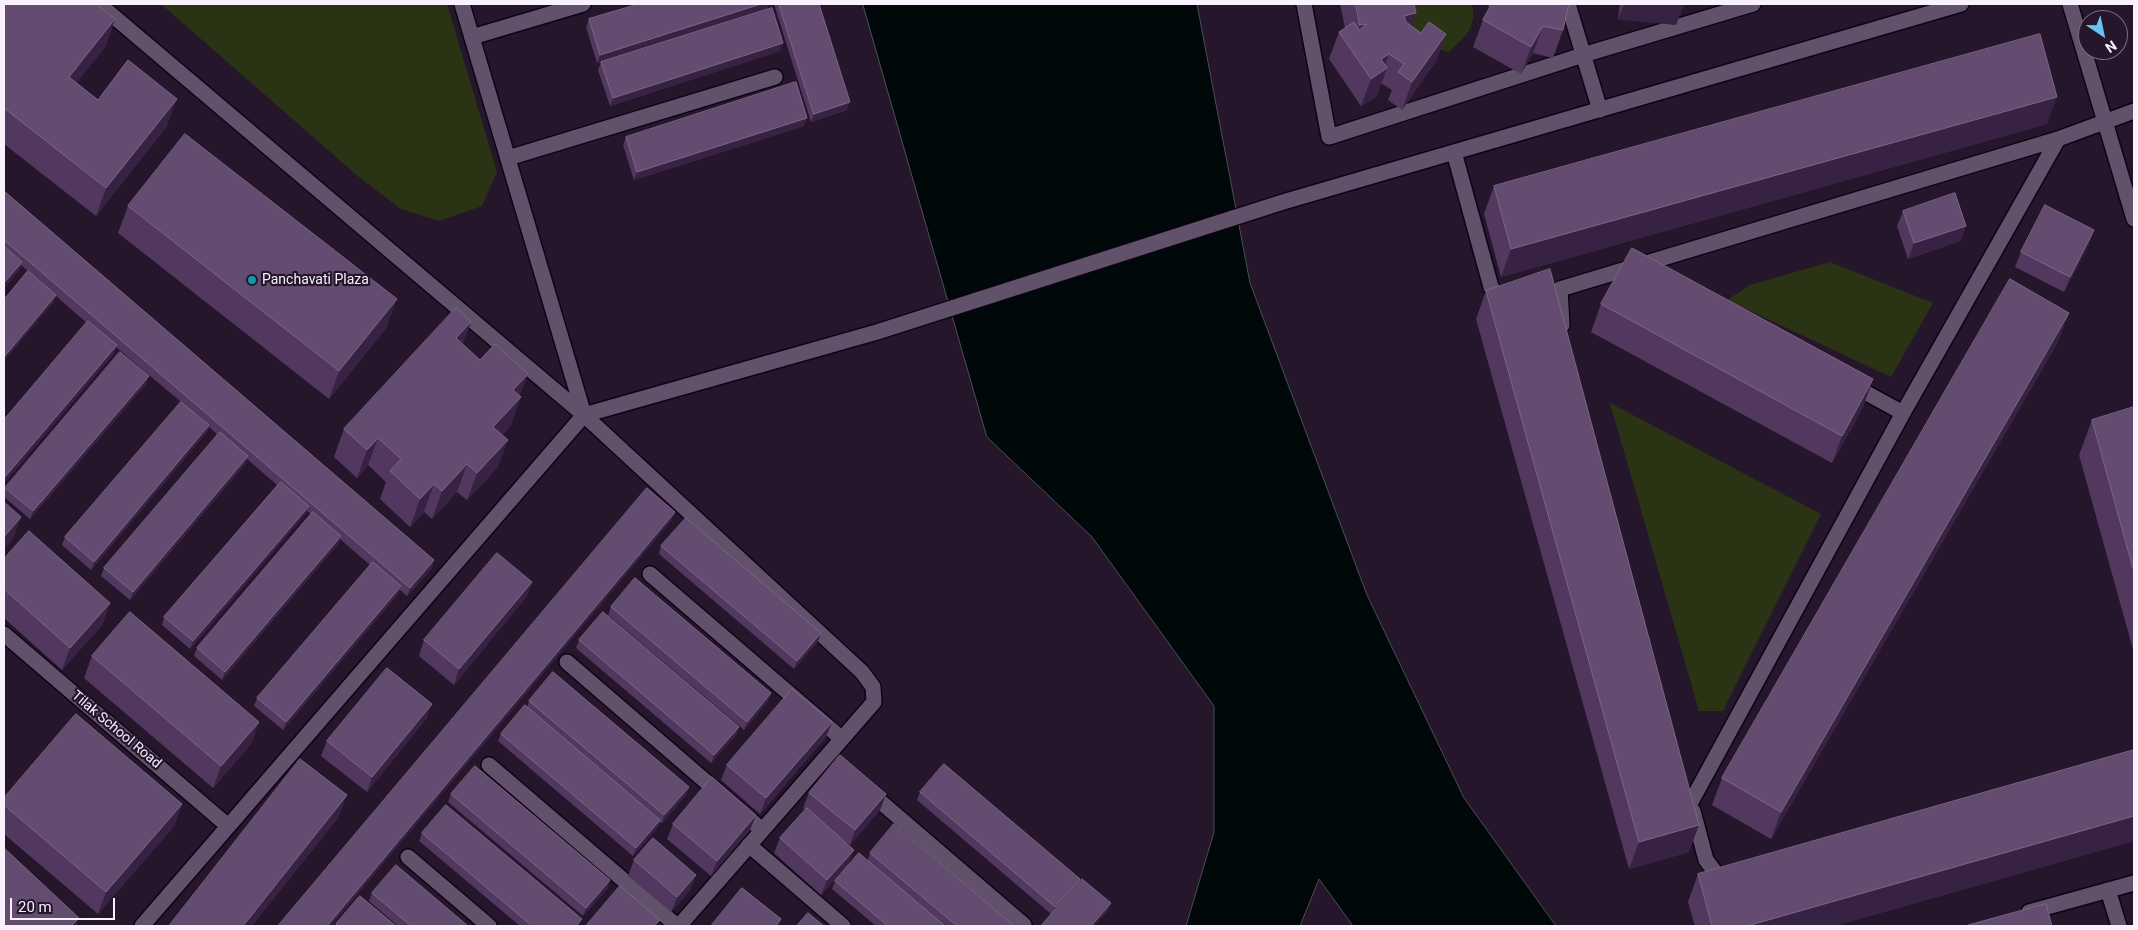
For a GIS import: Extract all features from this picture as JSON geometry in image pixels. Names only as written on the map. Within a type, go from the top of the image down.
[{"type":"street","points":[[99,4],[584,415],[862,672],[873,688],[874,702],[678,926],[489,765]]},
{"type":"street","points":[[462,4],[584,415]]},
{"type":"street","points":[[472,37],[583,4]]},
{"type":"street","points":[[1304,4],[1329,137],[1583,55],[1753,4]]},
{"type":"street","points":[[1568,4],[1600,110]]},
{"type":"street","points":[[142,926],[584,415],[877,332],[1283,202],[1961,4]]},
{"type":"street","points":[[2070,4],[2134,220]]},
{"type":"street","points":[[508,158],[775,77]]},
{"type":"street","points":[[1542,292],[1560,289],[1639,266],[2058,139],[2105,120],[2134,112]]},
{"type":"street","points":[[1691,802],[1903,413],[2058,139]]},
{"type":"street","points":[[1454,152],[1491,287],[1498,296],[1508,300],[1525,296]]},
{"type":"street","points":[[1639,266],[1656,276]]},
{"type":"street","points":[[1560,289],[1561,319],[1566,338]]},
{"type":"street","points":[[1835,375],[1903,413]]},
{"type":"street","points":[[650,574],[841,738]]},
{"type":"street","name":"Tilak School Road","points":[[4,634],[228,826]]},
{"type":"street","points":[[566,662],[762,830]]},
{"type":"street","points":[[826,755],[841,768]]},
{"type":"street","points":[[856,780],[1024,925]]},
{"type":"street","points":[[1686,783],[1706,860],[1718,876],[1735,878],[1744,875]]},
{"type":"street","points":[[749,845],[844,926]]},
{"type":"street","points":[[408,857],[489,926]]},
{"type":"street","points":[[2014,916],[2134,882]]},
{"type":"street","points":[[2108,890],[2119,926]]},
{"type":"green space","points":[[161,4],[447,4],[497,172],[482,206],[439,221],[401,209],[360,178]]},
{"type":"green space","points":[[1407,4],[1472,4],[1473,19],[1464,37],[1449,52],[1423,45],[1412,25]]},
{"type":"green space","points":[[1830,262],[1933,303],[1891,377],[1727,300],[1750,285]]},
{"type":"green space","points":[[1610,403],[1821,514],[1723,711],[1699,711]]},
{"type":"shaded area","points":[[863,4],[1197,4],[1250,283],[1367,595],[1464,798],[1556,926],[1353,926],[1319,879],[1300,926],[1186,926],[1214,832],[1214,706],[1092,537],[987,437]]},
{"type":"building","points":[[4,4],[96,4],[115,19],[69,77],[98,100],[128,60],[177,99],[106,188],[4,108]]},
{"type":"building","points":[[639,4],[761,4],[600,55],[589,19]]},
{"type":"building","points":[[779,4],[819,4],[850,102],[814,114]]},
{"type":"building","points":[[1356,4],[1414,4],[1416,13],[1404,16],[1406,22],[1421,33],[1429,22],[1446,34],[1412,82],[1398,72],[1404,64],[1389,54],[1381,59],[1387,68],[1371,79],[1339,32],[1354,22],[1359,30],[1367,24],[1360,25]]},
{"type":"building","points":[[1492,4],[1569,4],[1563,30],[1543,26],[1531,47],[1483,20]]},
{"type":"building","points":[[772,8],[783,43],[613,98],[601,62]]},
{"type":"building","points":[[2040,34],[2057,97],[1511,249],[1494,186]]},
{"type":"building","points":[[796,82],[807,118],[637,172],[626,137]]},
{"type":"building","name":"Panchavati Plaza","points":[[185,134],[397,299],[339,371],[128,206]]},
{"type":"building","points":[[4,191],[434,560],[410,588],[4,240]]},
{"type":"building","points":[[1955,193],[1966,226],[1914,243],[1903,211]]},
{"type":"building","points":[[2045,205],[2094,230],[2070,277],[2021,252]]},
{"type":"building","points":[[4,246],[22,262],[4,283]]},
{"type":"building","points":[[1632,248],[1873,379],[1842,436],[1601,304]]},
{"type":"building","points":[[1550,269],[1699,825],[1639,842],[1486,291]]},
{"type":"building","points":[[28,271],[56,295],[4,357],[4,300]]},
{"type":"building","points":[[2010,279],[2069,313],[1781,812],[1722,778]]},
{"type":"building","points":[[456,308],[471,322],[456,338],[480,360],[495,344],[528,374],[513,390],[521,397],[493,427],[508,440],[477,473],[467,464],[442,491],[434,484],[420,499],[390,471],[401,459],[378,438],[367,450],[344,429]]},
{"type":"building","points":[[88,321],[117,345],[4,478],[4,420]]},
{"type":"building","points":[[120,352],[149,376],[33,511],[5,488]]},
{"type":"building","points":[[181,402],[209,425],[94,562],[65,537]]},
{"type":"building","points":[[2134,407],[2134,572],[2092,420]]},
{"type":"building","points":[[220,432],[248,456],[133,592],[104,568]]},
{"type":"building","points":[[281,482],[309,506],[193,641],[164,617]]},
{"type":"building","points":[[647,488],[675,512],[327,926],[278,926]]},
{"type":"building","points":[[4,502],[21,517],[4,537]]},
{"type":"building","points":[[313,512],[341,536],[225,672],[197,648]]},
{"type":"building","points":[[686,518],[821,633],[797,661],[661,546]]},
{"type":"building","points":[[29,531],[110,603],[70,648],[4,589],[4,559]]},
{"type":"building","points":[[497,553],[532,582],[459,669],[424,640]]},
{"type":"building","points":[[373,562],[401,586],[286,722],[257,698]]},
{"type":"building","points":[[635,578],[771,693],[747,722],[611,607]]},
{"type":"building","points":[[130,612],[259,722],[221,766],[92,656]]},
{"type":"building","points":[[603,612],[739,727],[714,755],[579,640]]},
{"type":"building","points":[[387,668],[432,704],[372,777],[327,741]]},
{"type":"building","points":[[553,672],[689,787],[664,815],[529,701]]},
{"type":"building","points":[[792,689],[832,722],[766,798],[727,765]]},
{"type":"building","points":[[525,705],[660,820],[636,848],[501,734]]},
{"type":"building","points":[[76,714],[182,804],[106,892],[4,805],[4,798]]},
{"type":"building","points":[[2134,750],[2134,816],[1747,926],[1712,926],[1698,874]]},
{"type":"building","points":[[840,755],[886,794],[855,830],[809,793]]},
{"type":"building","points":[[300,759],[347,795],[243,926],[169,926]]},
{"type":"building","points":[[944,764],[1080,879],[1055,907],[920,792]]},
{"type":"building","points":[[475,766],[610,880],[586,908],[451,794]]},
{"type":"building","points":[[712,777],[756,815],[717,861],[673,824]]},
{"type":"building","points":[[446,805],[582,919],[576,926],[532,926],[422,833]]},
{"type":"building","points":[[807,808],[854,850],[827,880],[780,838]]},
{"type":"building","points":[[894,824],[1014,926],[957,926],[870,853]]},
{"type":"building","points":[[653,838],[696,875],[677,897],[634,860]]},
{"type":"building","points":[[4,848],[79,918],[71,926],[4,926]]},
{"type":"building","points":[[859,853],[945,926],[888,926],[835,881]]},
{"type":"building","points":[[396,865],[468,926],[411,926],[372,893]]},
{"type":"building","points":[[1082,879],[1111,903],[1091,926],[1041,926]]},
{"type":"building","points":[[620,886],[660,920],[654,926],[586,926]]},
{"type":"building","points":[[742,888],[781,919],[776,926],[711,926]]},
{"type":"building","points":[[360,896],[396,926],[338,926],[336,924]]},
{"type":"building","points":[[2046,904],[2052,926],[1965,926]]},
{"type":"building","points":[[808,913],[824,926],[797,926]]},
{"type":"place","name":"Panchavati Plaza","points":[[252,280]]}]
